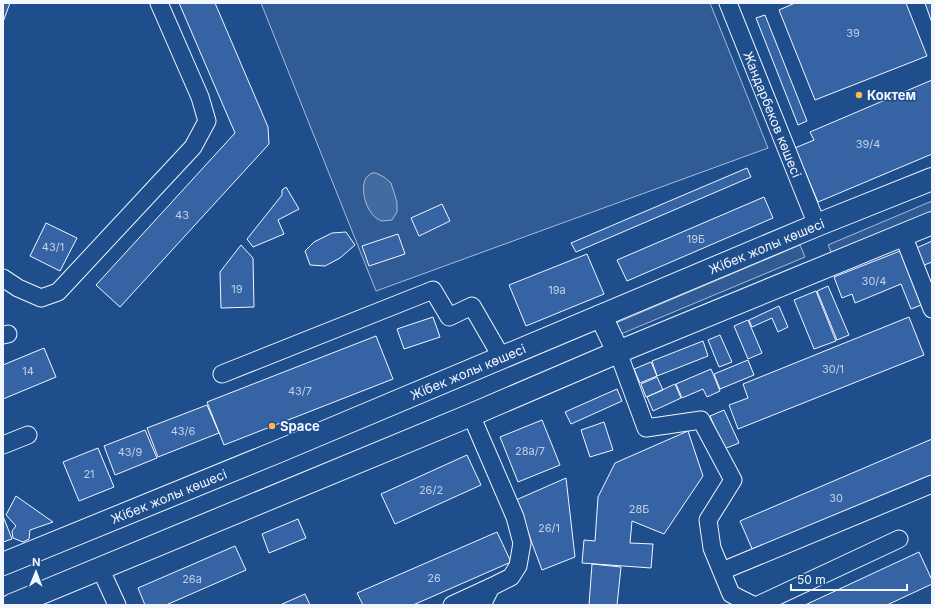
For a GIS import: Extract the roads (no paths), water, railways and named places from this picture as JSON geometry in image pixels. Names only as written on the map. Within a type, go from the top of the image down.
[{"type":"main road","name":"Жібек жолы көшесі","points":[[3,564],[262,458],[817,225],[932,179]]},
{"type":"main road","points":[[12,605],[471,415],[618,352],[932,223]]},
{"type":"main road","points":[[601,316],[618,352]]},
{"type":"street","points":[[3,278],[18,288],[41,298],[58,292],[192,147],[207,121],[200,97],[159,3]]},
{"type":"street","name":"Жандарбеков көшесі","points":[[728,3],[817,225]]},
{"type":"street","points":[[903,235],[932,309]]},
{"type":"street","points":[[222,374],[433,290],[449,317],[472,306],[502,358]]},
{"type":"street","points":[[618,352],[646,428],[701,420],[733,480],[708,520],[712,548],[731,594],[754,605]]},
{"type":"street","points":[[452,605],[511,578],[518,566],[522,543],[515,517],[471,415]]},
{"type":"street","points":[[3,446],[28,435]]},
{"type":"street","points":[[722,571],[932,484]]},
{"type":"street","points":[[758,605],[900,539]]},
{"type":"street","points":[[100,568],[117,605]]},
{"type":"street","points":[[482,605],[491,587]]},
{"type":"place","name":"Коктем","points":[[859,95]]},
{"type":"place","name":"Space","points":[[272,426]]}]
